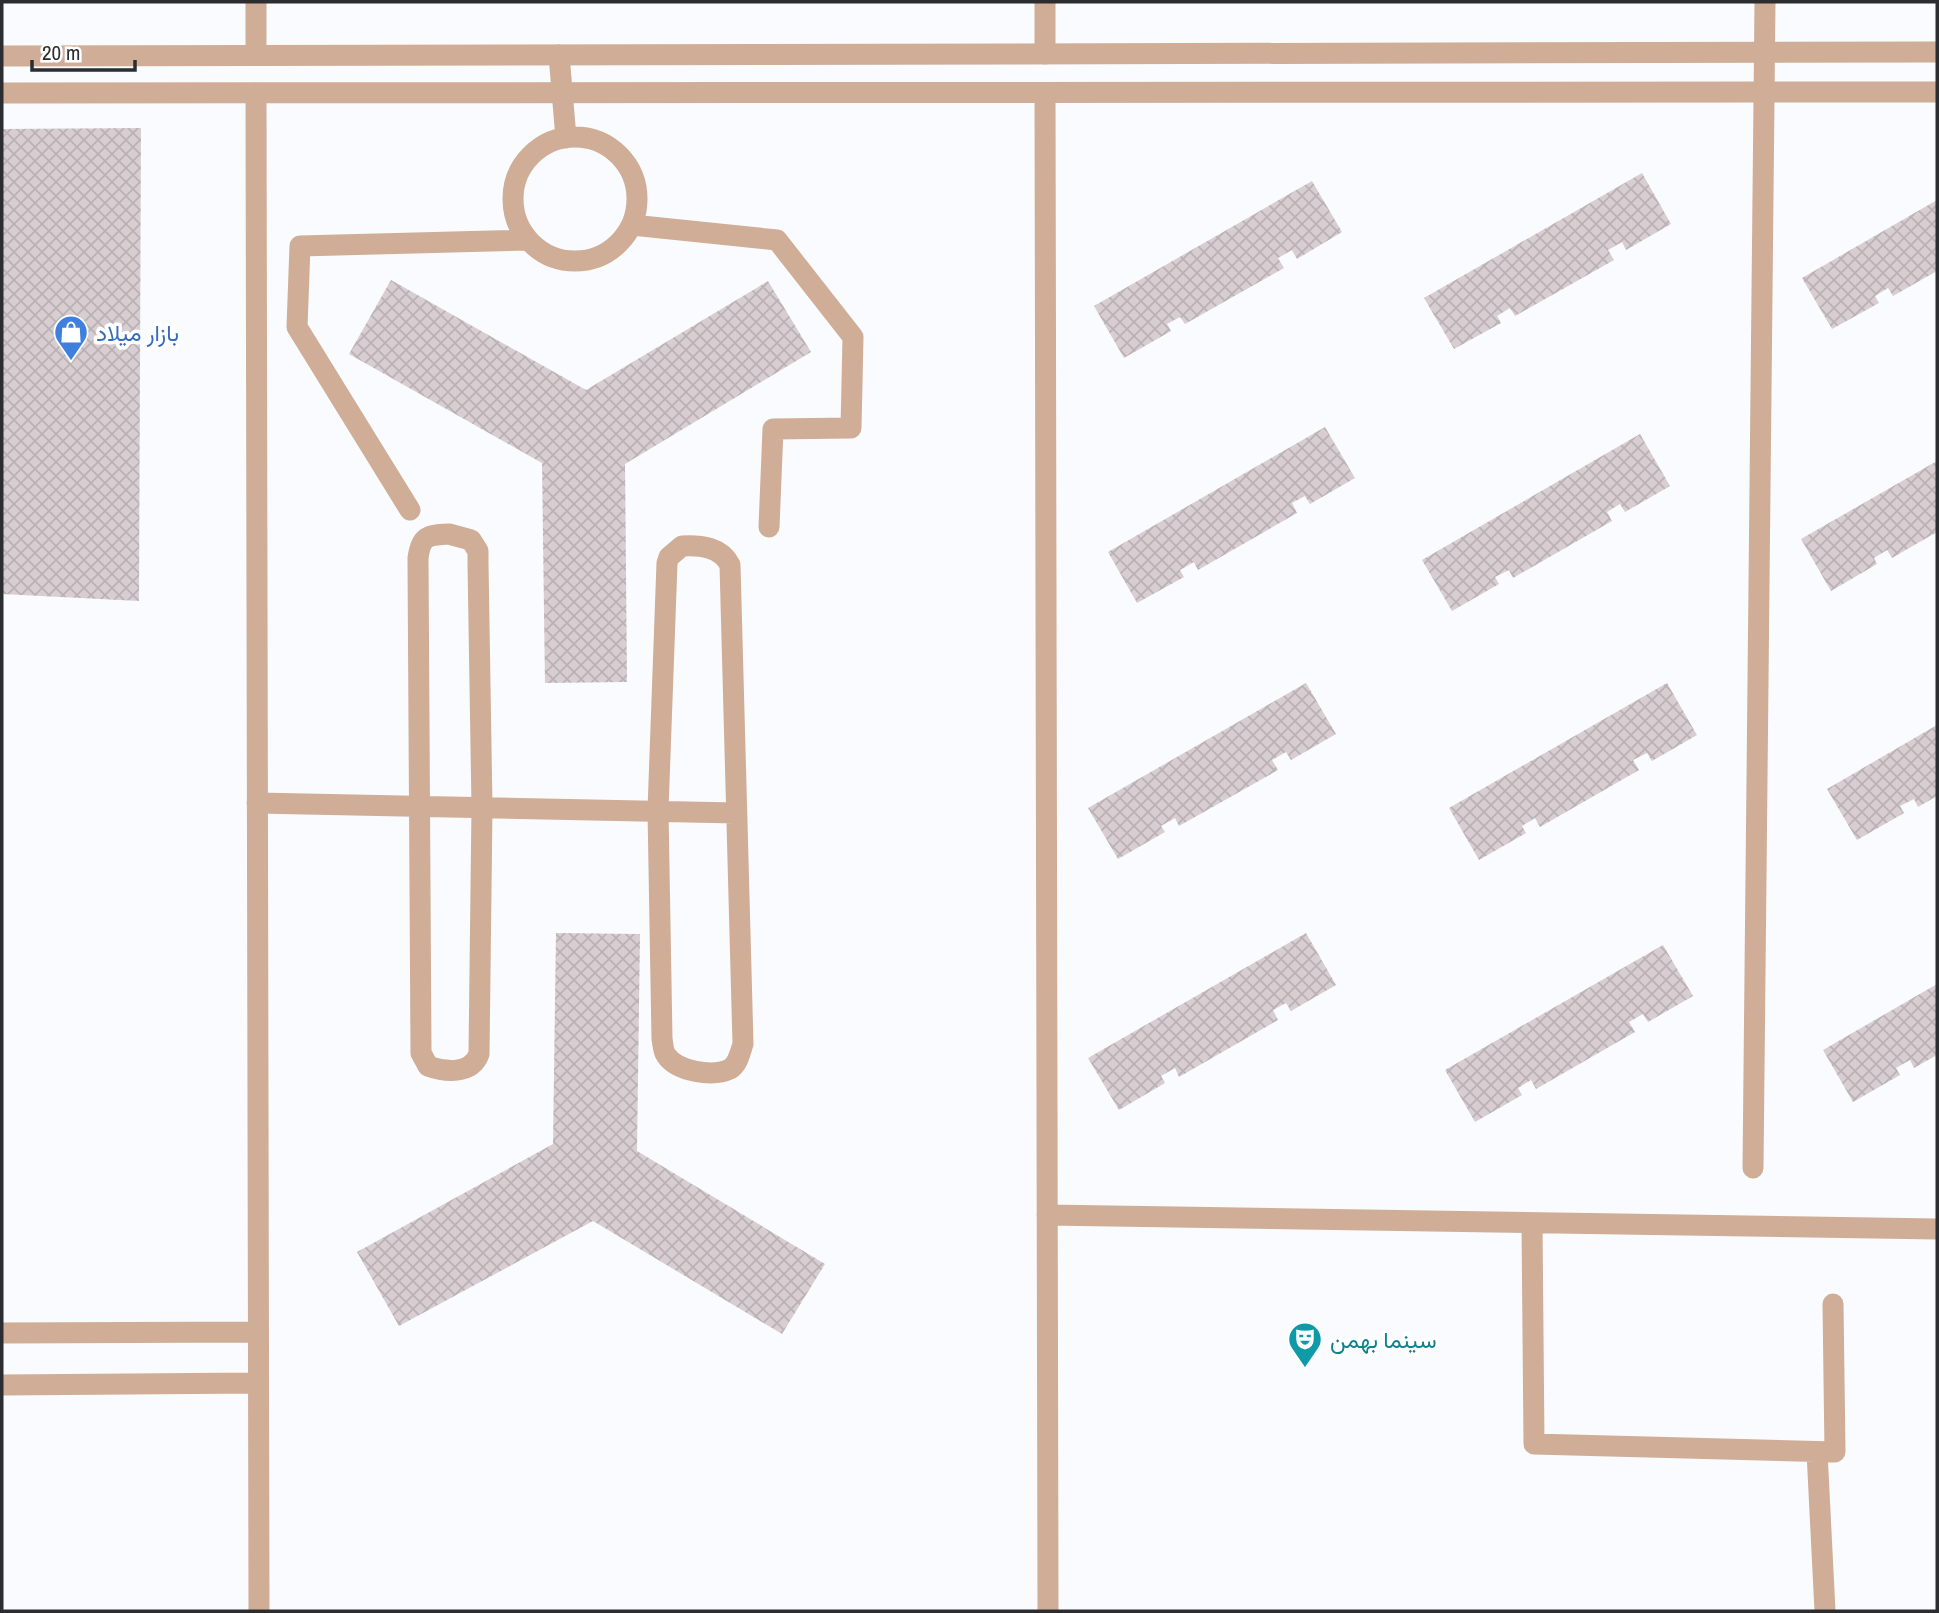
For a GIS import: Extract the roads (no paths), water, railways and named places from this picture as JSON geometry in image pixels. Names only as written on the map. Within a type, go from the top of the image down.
[{"type":"street","points":[[256,2],[259,1611]]},
{"type":"street","points":[[1045,2],[1048,1611]]},
{"type":"street","points":[[1754,1168],[1765,2]]},
{"type":"street","points":[[2,56],[1937,52]]},
{"type":"street","points":[[559,55],[566,138]]},
{"type":"street","points":[[2,93],[1937,92]]},
{"type":"street","points":[[566,138],[592,139],[608,146],[622,158],[632,173],[636,208],[632,225],[622,240],[609,252],[593,259],[575,262],[557,259],[541,252],[527,240],[518,225],[513,208],[513,190],[518,173],[527,159],[541,147],[566,138]]},
{"type":"street","points":[[632,225],[777,240],[853,337],[851,428],[773,429],[769,527]]},
{"type":"street","points":[[410,510],[297,327],[300,246],[527,240]]},
{"type":"street","points":[[449,534],[471,541],[478,551],[482,807],[479,1054],[476,1062],[461,1070],[439,1070],[428,1066],[421,1053],[418,558],[419,545],[424,538],[434,535],[449,534]]},
{"type":"street","points":[[694,545],[719,551],[726,555],[730,565],[736,813],[743,1044],[736,1064],[729,1069],[714,1072],[685,1068],[673,1063],[666,1056],[663,1047],[658,810],[667,563],[669,557],[682,547],[694,545]]},
{"type":"street","points":[[257,803],[736,813]]},
{"type":"street","points":[[1047,1215],[1937,1229]]},
{"type":"street","points":[[1532,1223],[1534,1444],[1835,1452],[1833,1304]]},
{"type":"street","points":[[2,1333],[258,1332]]},
{"type":"street","points":[[2,1385],[258,1383]]},
{"type":"street","points":[[1817,1452],[1825,1611]]},
{"type":"place","name":"بازار میلاد","points":[[71,362]]},
{"type":"place","name":"سینما بهمن","points":[[1305,1369]]}]
